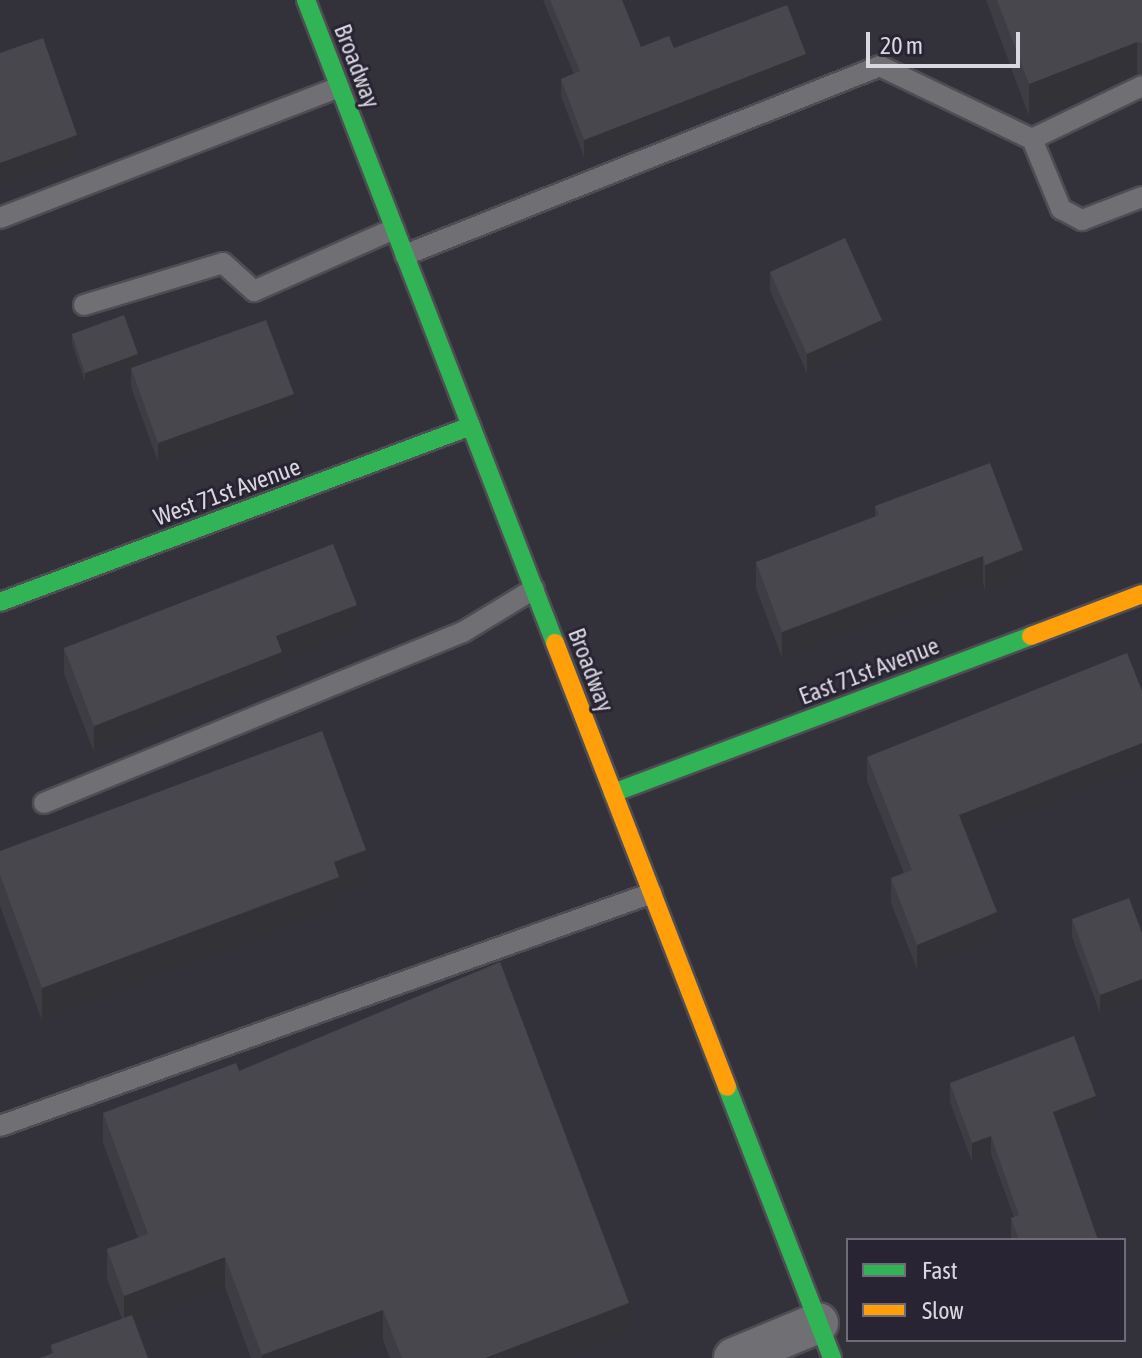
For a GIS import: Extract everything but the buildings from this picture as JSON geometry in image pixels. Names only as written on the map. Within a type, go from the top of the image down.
[{"type":"main road","name":"Broadway","points":[[306,0],[825,1340]]},
{"type":"main road","name":"West 71st Avenue","points":[[0,602],[471,426]]},
{"type":"main road","name":"East 71st Avenue","points":[[613,793],[1142,594]]},
{"type":"street","points":[[734,1358],[825,1340]]},
{"type":"lane","points":[[405,255],[880,66],[1032,139],[1061,209],[1082,220],[1142,197]]},
{"type":"lane","points":[[1032,139],[1142,86]]},
{"type":"lane","points":[[0,218],[339,87]]},
{"type":"lane","points":[[84,305],[223,263],[254,291],[394,229]]},
{"type":"lane","points":[[44,803],[463,632],[534,589]]},
{"type":"lane","points":[[0,1126],[652,893]]},
{"type":"traffic: fast","points":[[306,0],[555,643]]},
{"type":"traffic: fast","points":[[0,602],[471,426]]},
{"type":"traffic: fast","points":[[613,793],[1031,636]]},
{"type":"traffic: fast","points":[[727,1087],[832,1358]]},
{"type":"traffic: slow","points":[[1031,636],[1142,594]]},
{"type":"traffic: slow","points":[[555,643],[727,1087]]}]
